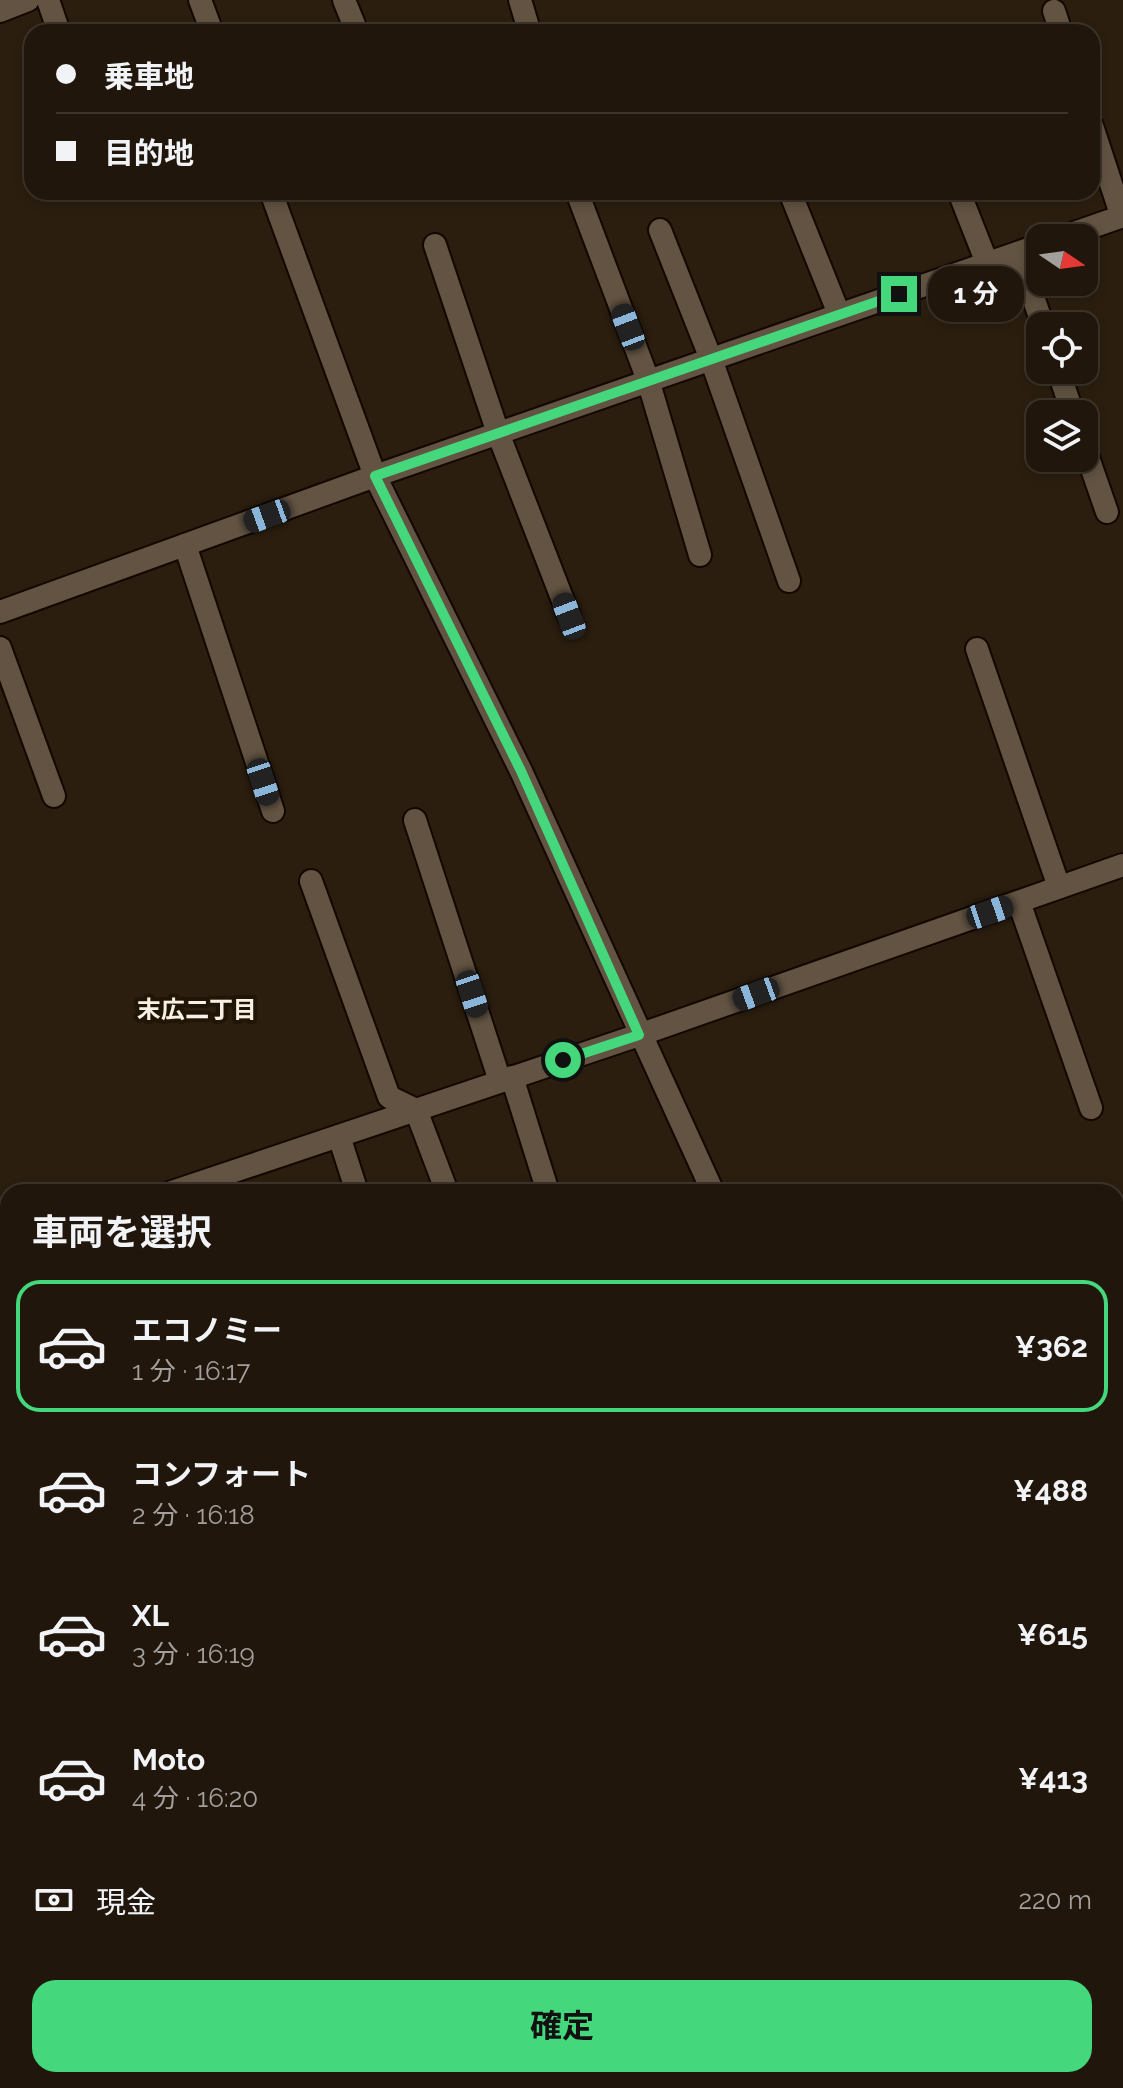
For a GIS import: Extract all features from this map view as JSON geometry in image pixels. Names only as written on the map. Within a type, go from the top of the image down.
[{"type":"street","points":[[0,11],[28,0]]},
{"type":"street","points":[[48,0],[56,24]]},
{"type":"street","points":[[200,0],[209,24]]},
{"type":"street","points":[[344,0],[354,24]]},
{"type":"street","points":[[520,0],[527,24]]},
{"type":"street","points":[[1098,225],[1122,216],[1100,150]]},
{"type":"street","points":[[274,200],[375,476],[521,771],[709,1184]]},
{"type":"street","points":[[580,200],[648,380],[700,555]]},
{"type":"street","points":[[793,200],[839,314]]},
{"type":"street","points":[[962,200],[987,263]]},
{"type":"street","points":[[660,230],[711,359],[789,581]]},
{"type":"street","points":[[435,245],[498,433],[569,616]]},
{"type":"street","points":[[0,612],[375,476],[1026,250]]},
{"type":"street","points":[[1018,253],[1038,312]]},
{"type":"street","points":[[1093,472],[1107,512]]},
{"type":"street","points":[[185,545],[273,811]]},
{"type":"street","points":[[0,648],[54,796]]},
{"type":"street","points":[[977,649],[1059,887]]},
{"type":"street","points":[[415,820],[545,1184]]},
{"type":"street","points":[[196,1184],[639,1035],[1123,865]]},
{"type":"street","points":[[311,881],[389,1097],[416,1110],[444,1184]]},
{"type":"street","points":[[1019,902],[1091,1108]]},
{"type":"street","points":[[339,1136],[354,1184]]},
{"type":"district","name":"末広二丁目","points":[[197,1010]]},
{"type":"route","points":[[563,1060],[639,1035],[521,771],[375,476],[899,294]]}]
